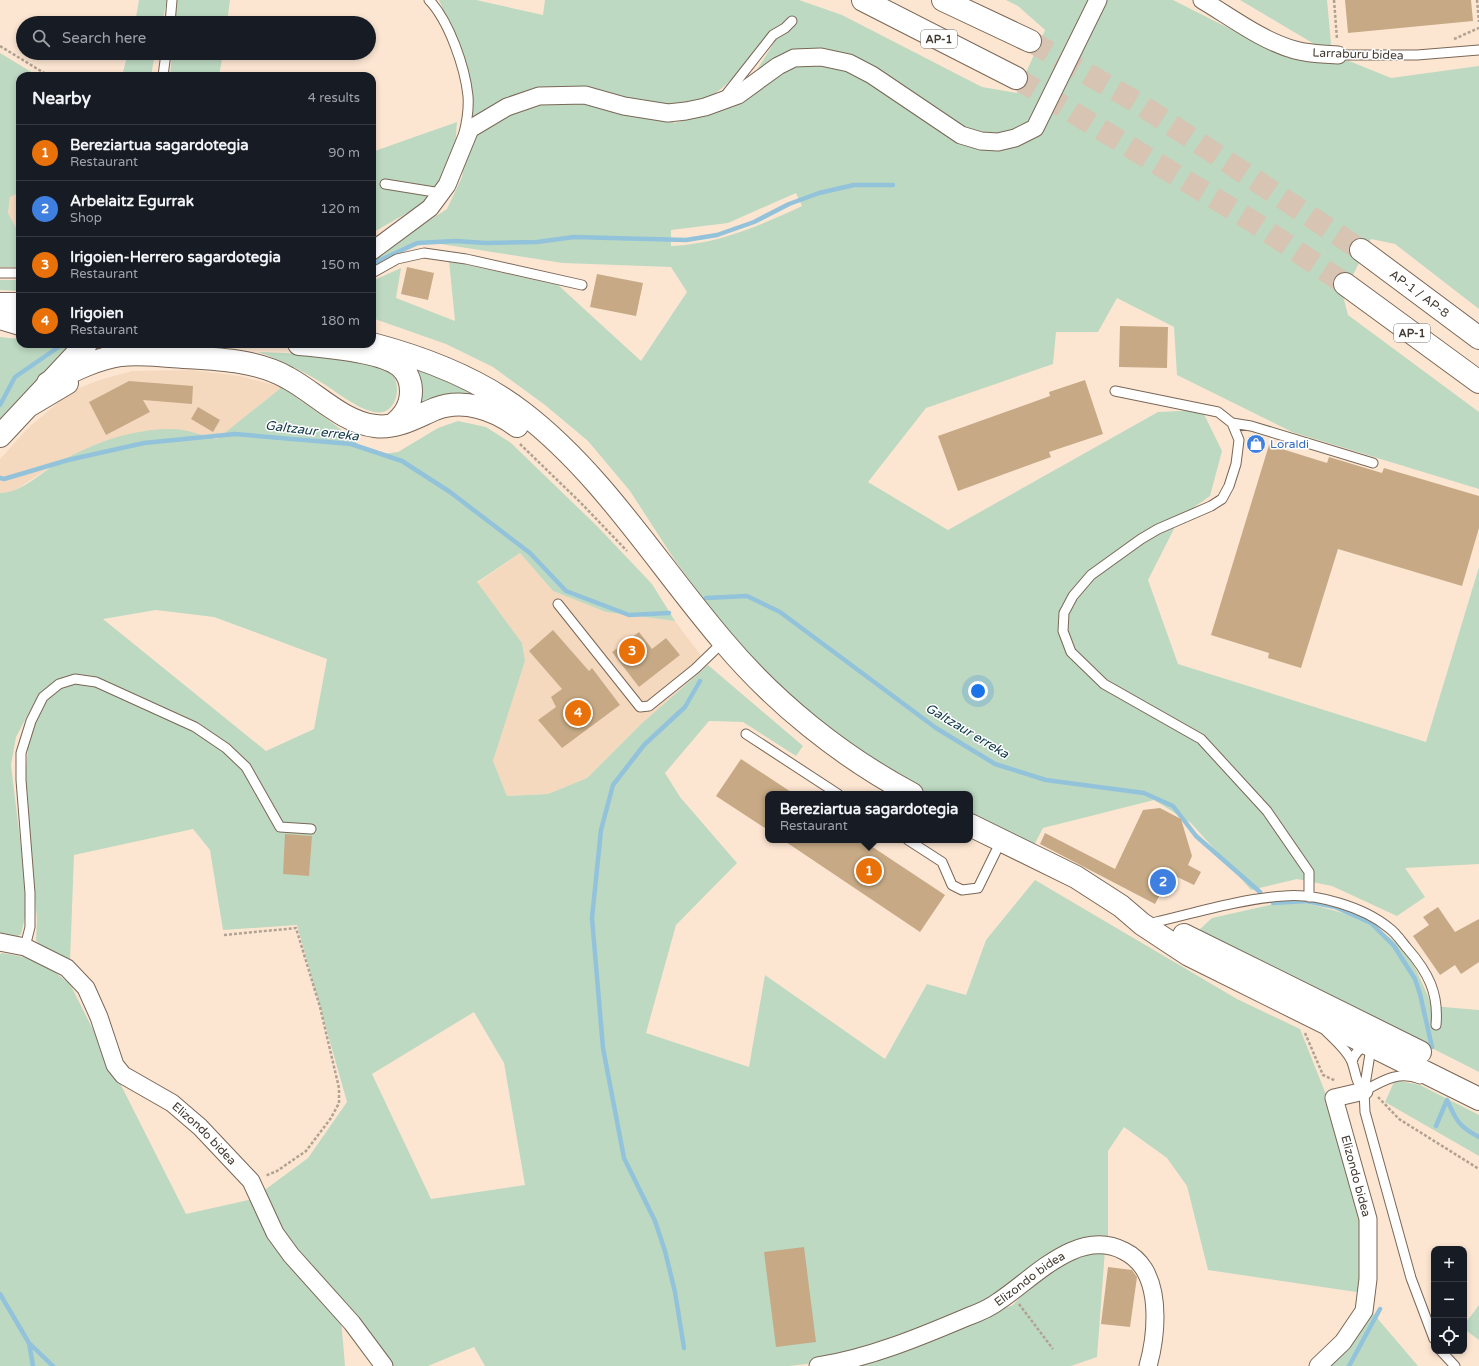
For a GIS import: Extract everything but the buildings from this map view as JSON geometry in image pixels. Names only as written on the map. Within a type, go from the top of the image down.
[{"type":"main road","name":"AP-1","points":[[863,0],[1016,78]]},
{"type":"main road","points":[[943,0],[1030,41]]},
{"type":"main road","name":"AP-1 / AP-8","points":[[1361,250],[1479,338]]},
{"type":"main road","name":"AP-1","points":[[1345,284],[1479,382]]},
{"type":"main road","points":[[0,304],[16,304]]},
{"type":"main road","points":[[0,314],[16,314]]},
{"type":"main road","points":[[0,318],[16,323]]},
{"type":"main road","points":[[376,332],[432,350],[492,380],[533,411],[546,425],[550,436]]},
{"type":"main road","points":[[376,345],[419,358],[463,377],[521,411],[573,458],[620,513],[723,642],[751,672],[799,717],[855,760],[907,791]]},
{"type":"main road","points":[[334,348],[375,356],[400,366],[409,381],[410,397],[405,413],[393,425]]},
{"type":"main road","points":[[0,436],[30,405],[48,383],[99,353],[142,359],[168,356],[224,360],[269,370],[287,377],[338,410],[364,424],[383,427],[408,422],[444,406],[470,406],[494,411],[536,439],[588,492],[620,513]]},
{"type":"main road","points":[[30,405],[64,384],[99,353]]},
{"type":"main road","points":[[973,827],[1076,877],[1121,906],[1142,924],[1189,955],[1303,1012],[1372,1040],[1479,1091]]},
{"type":"main road","points":[[1121,906],[1216,951],[1479,1082]]},
{"type":"main road","points":[[1216,951],[1233,966],[1479,1099]]},
{"type":"street","points":[[376,248],[430,208],[441,194],[459,158],[470,129],[507,107],[539,96],[585,95],[624,106],[668,113],[705,107],[738,95],[778,66],[794,58],[821,57],[850,63],[872,75],[961,135],[981,142],[998,142],[1015,138],[1026,134],[1035,128],[1098,0]]},
{"type":"street","name":"Larraburu bidea","points":[[1202,0],[1275,42],[1295,50],[1316,54],[1338,55]]},
{"type":"street","name":"Elizondo bidea","points":[[0,942],[25,947],[67,968],[86,988],[99,1017],[116,1065],[123,1075],[172,1103],[200,1127],[251,1181],[275,1233],[290,1255],[352,1323],[384,1366]]},
{"type":"street","name":"Elizondo bidea","points":[[1318,1366],[1343,1342],[1364,1311],[1368,1279],[1368,1219],[1334,1098],[1371,1094]]},
{"type":"street","name":"Elizondo bidea","points":[[818,1366],[837,1363],[890,1346],[967,1317],[998,1302],[1029,1277],[1069,1253],[1086,1246],[1102,1244],[1117,1248],[1131,1255],[1148,1275],[1152,1289],[1153,1337],[1148,1366]]},
{"type":"lane","points":[[171,16],[172,0]]},
{"type":"lane","points":[[429,0],[437,8],[448,30],[461,63],[468,96],[467,119],[459,158]]},
{"type":"lane","points":[[721,101],[773,35],[785,28],[792,20]]},
{"type":"lane","name":"Larraburu bidea","points":[[1338,55],[1417,55],[1479,50]]},
{"type":"lane","points":[[164,72],[165,60]]},
{"type":"lane","points":[[385,184],[441,194]]},
{"type":"lane","points":[[376,271],[397,259],[424,253],[466,259],[582,285]]},
{"type":"lane","points":[[0,273],[16,273]]},
{"type":"lane","points":[[1115,391],[1218,412],[1232,422],[1251,426],[1373,463]]},
{"type":"lane","points":[[1232,422],[1239,440],[1234,471],[1229,486],[1222,499],[1211,506],[1158,529],[1141,539],[1091,575],[1073,596],[1064,613],[1064,631],[1071,652],[1104,684],[1202,739],[1267,811],[1309,872],[1309,897]]},
{"type":"lane","points":[[558,604],[640,707],[649,706],[695,669],[723,642]]},
{"type":"lane","points":[[25,947],[30,927],[30,894],[21,780],[21,753],[31,721],[43,697],[59,684],[75,679],[96,682],[195,727],[226,748],[246,767],[280,827],[311,829]]},
{"type":"lane","points":[[746,734],[833,791]]},
{"type":"lane","points":[[913,843],[942,862],[952,885],[962,890],[978,888],[1001,841]]},
{"type":"lane","points":[[1156,922],[1239,903],[1284,896],[1309,897],[1335,902],[1361,911],[1390,928],[1415,957],[1434,988],[1437,1008],[1436,1024]]},
{"type":"lane","points":[[1303,1012],[1338,1043],[1352,1062],[1356,1081],[1371,1094]]},
{"type":"lane","points":[[1352,1062],[1354,1056],[1361,1047],[1372,1040]]},
{"type":"lane","points":[[1372,1040],[1370,1054],[1371,1094],[1365,1112],[1411,1278],[1431,1331]]},
{"type":"lane","points":[[1371,1094],[1389,1077],[1400,1075],[1417,1078],[1479,1107]]},
{"type":"lane","points":[[1444,1354],[1455,1366]]},
{"type":"path","points":[[1334,0],[1338,55]]},
{"type":"path","points":[[1477,0],[1479,22]]},
{"type":"path","points":[[0,46],[16,56]]},
{"type":"path","points":[[23,60],[42,72]]},
{"type":"path","points":[[518,442],[581,503],[630,555]]},
{"type":"path","points":[[224,935],[296,928],[320,1007],[339,1088],[339,1103],[331,1118],[306,1151],[277,1172],[251,1181]]},
{"type":"path","points":[[1371,1094],[1399,1119],[1479,1169]]},
{"type":"path","points":[[1011,1293],[1053,1348]]},
{"type":"shaded area","points":[[16,194],[16,228],[8,213],[10,197]]},
{"type":"shaded area","points":[[192,370],[240,376],[282,387],[217,439],[173,429],[139,432],[94,445],[55,464],[11,493],[0,493],[0,459],[29,427],[72,391],[99,380],[132,371]]},
{"type":"shaded area","points":[[520,553],[553,591],[606,612],[675,621],[708,665],[640,725],[587,778],[548,794],[507,796],[493,761],[525,661],[522,643],[477,583]]},
{"type":"green space","points":[[139,0],[167,0],[164,16],[136,16]]},
{"type":"green space","points":[[177,0],[230,0],[228,16],[176,16]]},
{"type":"green space","points":[[439,0],[476,0],[543,15],[545,0],[799,0],[842,15],[982,87],[1017,93],[1045,30],[1018,6],[1006,0],[1173,0],[1288,58],[1331,54],[1240,0],[1327,0],[1332,54],[1391,78],[1479,66],[1479,309],[1395,244],[1371,239],[1352,277],[1342,292],[1348,315],[1479,412],[1479,489],[1292,432],[1177,375],[1174,327],[1117,298],[1098,332],[1056,332],[1053,364],[926,408],[868,482],[948,530],[1158,412],[1202,410],[1222,451],[1210,496],[1180,517],[1148,580],[1178,664],[1426,742],[1479,567],[1479,864],[1405,868],[1425,897],[1397,916],[1332,886],[1297,879],[1251,890],[1191,823],[1154,800],[1043,828],[1032,849],[973,817],[973,791],[924,791],[907,782],[800,708],[729,633],[674,559],[630,491],[588,441],[545,405],[493,367],[446,344],[376,319],[376,279],[401,268],[396,298],[455,321],[449,261],[558,285],[641,361],[687,292],[671,267],[563,263],[428,242],[376,262],[376,255],[447,209],[462,177],[473,110],[465,60]],"holes":[[[774,29],[779,35],[733,107],[674,123],[662,105],[693,104],[707,99],[729,82]],[[796,193],[802,206],[754,227],[722,238],[688,245],[671,246],[671,230],[728,223]]]},
{"type":"green space","points":[[0,53],[31,72],[16,72],[16,194],[10,197],[8,213],[16,228],[16,267],[0,267]]},
{"type":"green space","points":[[126,60],[154,60],[152,72],[123,72]]},
{"type":"green space","points":[[171,60],[222,60],[220,72],[170,72]]},
{"type":"green space","points":[[457,122],[455,148],[445,175],[428,201],[376,231],[376,151]]},
{"type":"green space","points":[[0,280],[16,280],[16,291],[0,290]]},
{"type":"green space","points":[[0,337],[16,339],[16,348],[68,348],[0,422]]},
{"type":"green space","points":[[258,352],[323,356],[385,368],[391,373],[397,387],[394,403],[389,409],[382,412],[367,410],[304,373]]},
{"type":"green space","points":[[412,366],[437,375],[474,394],[473,399],[418,406]]},
{"type":"green space","points":[[282,387],[335,425],[363,448],[382,454],[398,452],[438,428],[458,421],[486,427],[511,443],[597,526],[652,584],[675,621],[606,612],[553,591],[520,553],[477,582],[522,643],[525,661],[493,761],[507,796],[548,794],[587,778],[640,725],[708,665],[803,746],[796,756],[743,722],[709,721],[665,773],[680,797],[737,863],[676,925],[646,1033],[749,1067],[765,975],[885,1059],[927,984],[966,995],[986,940],[1035,880],[1237,999],[1300,1029],[1329,1102],[1362,1214],[1363,1293],[1208,1270],[1187,1186],[1167,1158],[1124,1127],[1108,1151],[1108,1240],[987,1301],[915,1332],[845,1356],[789,1366],[485,1366],[474,1347],[428,1366],[393,1366],[343,1304],[294,1251],[262,1192],[308,1158],[347,1102],[297,925],[223,930],[210,850],[193,829],[74,855],[70,961],[40,946],[36,940],[37,920],[25,778],[28,748],[37,718],[35,701],[16,737],[11,765],[26,889],[26,913],[21,934],[13,939],[0,938],[0,493],[21,487],[66,458],[80,451],[110,439],[141,431],[178,429],[217,439]],"holes":[[[156,610],[214,617],[327,659],[314,729],[266,751],[103,619]],[[474,1012],[504,1063],[525,1185],[431,1199],[372,1074]]]},
{"type":"green space","points":[[1304,903],[1335,911],[1365,922],[1392,939],[1413,964],[1432,1006],[1479,1010],[1479,1072],[1199,930],[1212,918],[1274,904]]},
{"type":"green space","points":[[2,953],[32,959],[39,962],[70,984],[186,1214],[253,1199],[341,1319],[345,1366],[0,1366],[0,954]]},
{"type":"green space","points":[[1395,1080],[1420,1085],[1479,1115],[1479,1156],[1385,1102]]},
{"type":"green space","points":[[1105,1250],[1097,1357],[1071,1366],[841,1366],[877,1356],[1013,1305],[1032,1284],[1079,1254]]},
{"type":"green space","points":[[1479,1305],[1479,1340],[1467,1331],[1467,1321]]},
{"type":"green space","points":[[1372,1312],[1418,1366],[1326,1366],[1352,1340]]},
{"type":"waterway","points":[[376,262],[417,243],[455,241],[486,243],[537,242],[574,237],[686,240],[717,235],[754,222],[789,204],[819,193],[854,185],[893,185]]},
{"type":"waterway","points":[[0,405],[15,377],[57,348]]},
{"type":"waterway","name":"Galtzaur erreka","points":[[0,478],[4,479],[68,460],[144,443],[235,434],[351,444],[402,461],[450,492],[530,553],[566,591],[629,615],[669,613]]},
{"type":"waterway","name":"Galtzaur erreka","points":[[706,598],[747,596],[780,612],[936,728],[995,764],[1046,780],[1144,793],[1173,806],[1196,836],[1260,892]]},
{"type":"waterway","points":[[684,1348],[675,1292],[665,1251],[655,1221],[624,1158],[603,1048],[592,918],[601,830],[613,785],[644,745],[685,707],[700,681]]},
{"type":"waterway","name":"Galtzaur erreka","points":[[1273,903],[1306,901],[1335,907],[1371,923],[1394,946],[1415,979],[1420,994],[1432,1047]]},
{"type":"waterway","name":"Galtzaur erreka","points":[[1447,1100],[1453,1113],[1462,1126],[1479,1137]]},
{"type":"waterway","points":[[1436,1126],[1447,1100]]},
{"type":"waterway","points":[[0,1294],[29,1343],[53,1366]]},
{"type":"waterway","points":[[1349,1366],[1380,1309]]},
{"type":"waterway","points":[[29,1343],[33,1366]]},
{"type":"tunnel","points":[[1030,41],[1138,103],[1361,250]]},
{"type":"tunnel","points":[[1016,78],[1252,221],[1345,284]]},
{"type":"place","name":"Loraldi","points":[[1256,444]]},
{"type":"place","name":"Irigoien-Herrero sagardotegia","points":[[632,651]]},
{"type":"place","name":"Irigoien","points":[[578,713]]},
{"type":"place","name":"Bereziartua sagardotegia","points":[[869,871]]},
{"type":"place","name":"Arbelaitz Egurrak","points":[[1163,882]]}]
